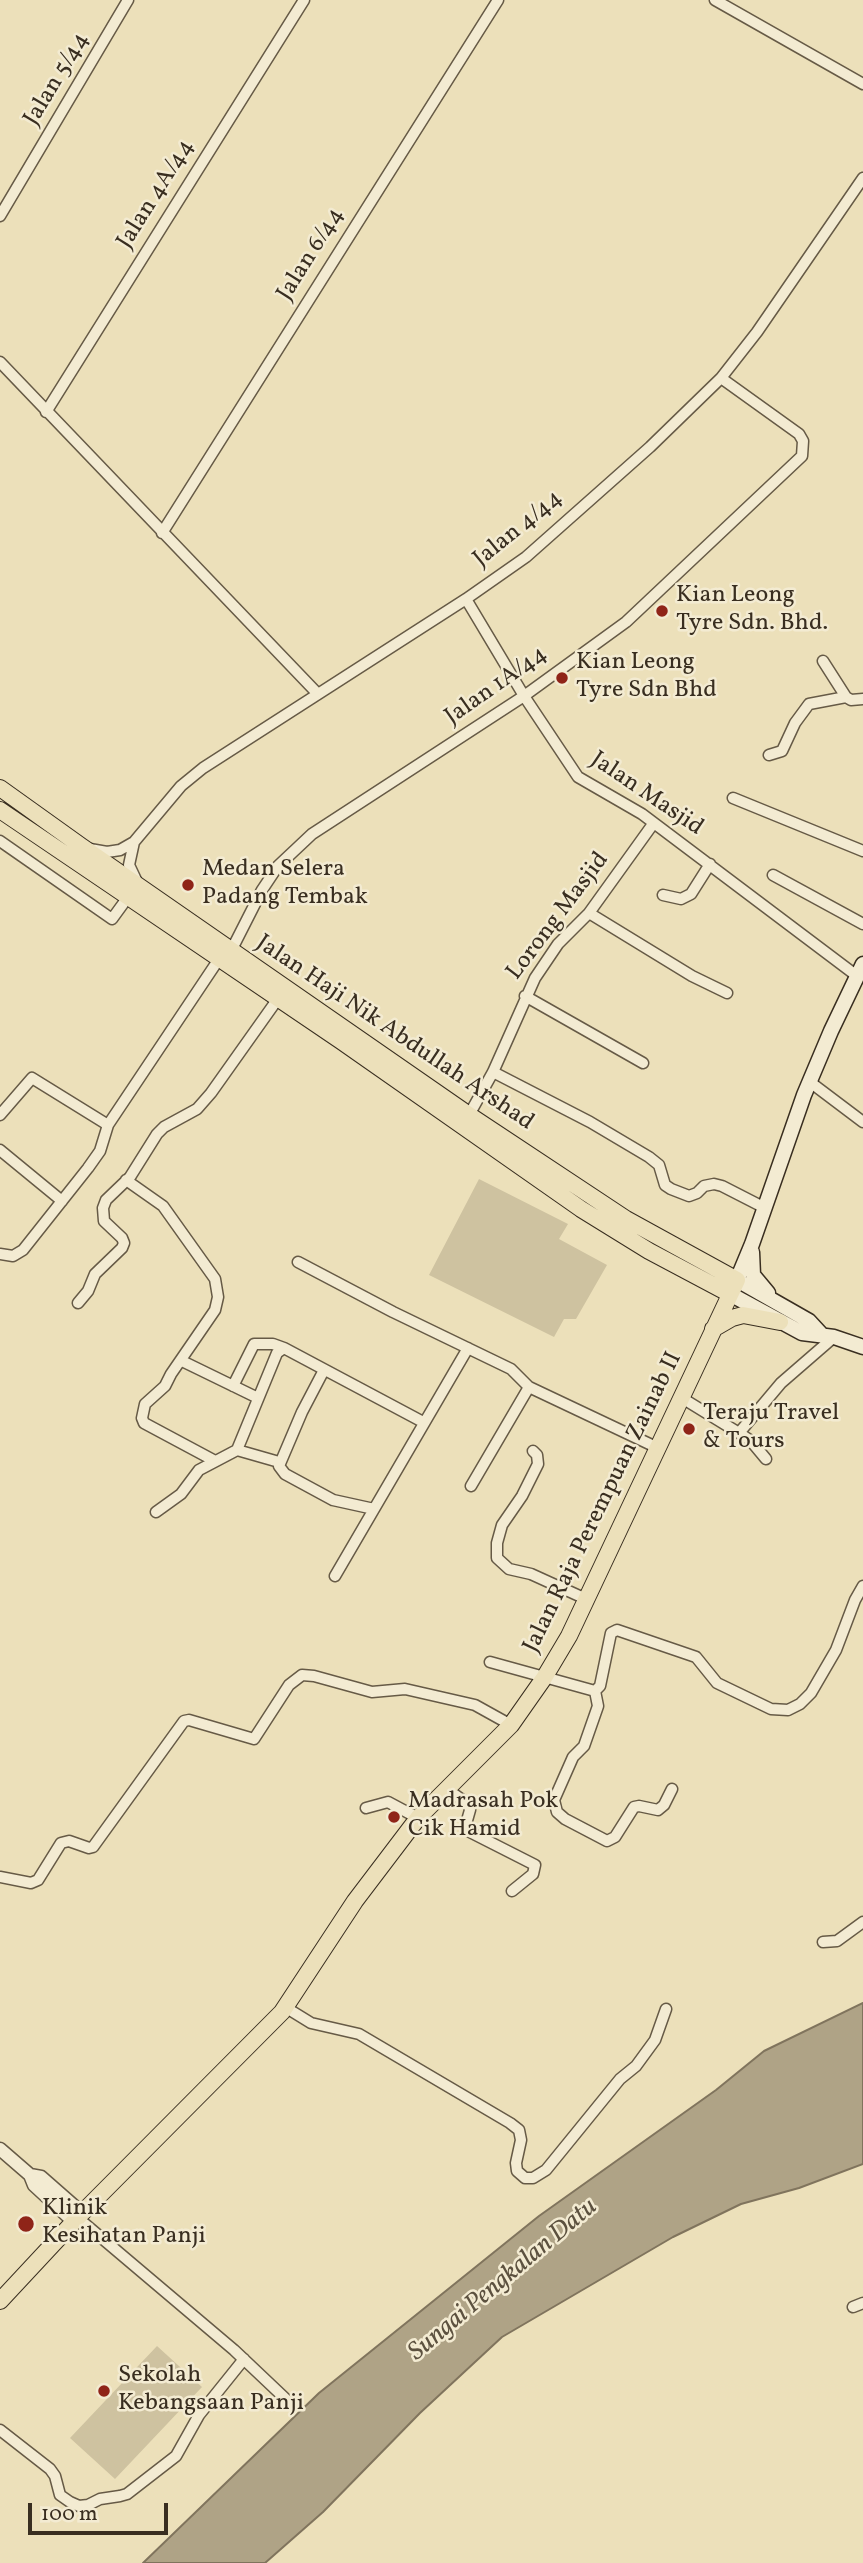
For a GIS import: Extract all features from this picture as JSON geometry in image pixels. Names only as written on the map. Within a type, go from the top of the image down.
[{"type":"main road","name":"Jalan Haji Nik Abdullah Arshad","points":[[0,788],[81,846],[133,891]]},
{"type":"main road","name":"Jalan Haji Nik Abdullah Arshad","points":[[0,810],[48,842],[133,891],[225,955],[733,1287]]},
{"type":"main road","name":"Jalan Haji Nik Abdullah Arshad","points":[[225,955],[277,1000],[581,1209],[649,1251],[733,1287]]},
{"type":"main road","points":[[781,1314],[733,1287],[752,1244],[810,1082],[861,970]]},
{"type":"main road","points":[[752,1244],[753,1275],[781,1314],[802,1333],[828,1336],[863,1347]]},
{"type":"main road","name":"Jalan Raja Perempuan Zainab II","points":[[0,2301],[285,2007],[355,1901],[418,1818],[511,1725],[569,1636],[733,1287]]},
{"type":"main road","points":[[712,1330],[743,1315],[781,1314]]},
{"type":"street","name":"Jalan 5/44","points":[[0,216],[128,0]]},
{"type":"street","name":"Jalan 4A/44","points":[[46,412],[304,0]]},
{"type":"street","name":"Jalan 6/44","points":[[162,533],[498,0]]},
{"type":"street","points":[[715,0],[863,84]]},
{"type":"street","name":"Jalan 4/44","points":[[134,842],[181,786],[203,768],[466,599],[526,556],[649,447],[722,378],[757,332],[863,178]]},
{"type":"street","points":[[0,362],[317,693]]},
{"type":"street","name":"Jalan 1A/44","points":[[0,1254],[13,1256],[23,1250],[100,1151],[108,1125],[225,955],[278,866],[312,834],[524,696],[626,622],[802,456],[803,441],[799,434],[722,378]]},
{"type":"street","name":"Jalan Masjid","points":[[466,599],[524,696],[578,777],[642,814],[861,970]]},
{"type":"street","points":[[824,661],[846,698]]},
{"type":"street","points":[[769,755],[782,751],[795,723],[809,704],[846,698],[863,699]]},
{"type":"street","points":[[733,798],[863,851]]},
{"type":"street","name":"Lorong Masjid","points":[[469,1115],[493,1072],[525,996],[558,944],[589,913],[653,824]]},
{"type":"street","points":[[0,841],[112,919],[133,891],[129,865],[134,842]]},
{"type":"street","points":[[33,863],[48,842]]},
{"type":"street","points":[[81,846],[107,852],[120,850],[134,842]]},
{"type":"street","points":[[663,895],[681,899],[691,894],[710,864]]},
{"type":"street","points":[[773,875],[863,924]]},
{"type":"street","points":[[589,913],[692,976],[727,993]]},
{"type":"street","points":[[525,996],[643,1063]]},
{"type":"street","points":[[78,1303],[88,1291],[95,1274],[124,1243],[104,1221],[103,1208],[106,1200],[127,1180],[164,1127],[197,1110],[277,1000]]},
{"type":"street","points":[[493,1072],[590,1122],[649,1157],[659,1166],[665,1185],[671,1189],[690,1196],[704,1186],[714,1184],[765,1208]]},
{"type":"street","points":[[0,1115],[32,1077],[108,1125]]},
{"type":"street","points":[[810,1082],[863,1121]]},
{"type":"street","points":[[0,1150],[62,1201]]},
{"type":"street","points":[[127,1180],[163,1206],[218,1288],[215,1310],[163,1389],[145,1404],[142,1418],[144,1423],[215,1461]]},
{"type":"street","points":[[298,1262],[511,1369],[529,1387],[657,1448]]},
{"type":"street","points":[[738,1433],[781,1383],[828,1336]]},
{"type":"street","points":[[233,1386],[254,1344],[273,1344],[423,1422]]},
{"type":"street","points":[[156,1512],[179,1495],[199,1470],[237,1450],[277,1353],[284,1348]]},
{"type":"street","points":[[335,1576],[468,1348]]},
{"type":"street","points":[[182,1361],[258,1398]]},
{"type":"street","points":[[324,1370],[279,1462],[280,1469],[333,1500],[374,1509]]},
{"type":"street","points":[[471,1486],[529,1387]]},
{"type":"street","points":[[682,1398],[751,1441],[766,1459]]},
{"type":"street","points":[[237,1450],[279,1462]]},
{"type":"street","points":[[533,1451],[537,1455],[538,1464],[522,1496],[502,1525],[497,1543],[498,1558],[509,1569],[531,1574],[586,1600]]},
{"type":"street","points":[[595,1691],[600,1686],[611,1633],[617,1630],[696,1657],[718,1683],[771,1709],[788,1710],[800,1704],[811,1693],[836,1650],[863,1586]]},
{"type":"street","points":[[490,1662],[595,1691]]},
{"type":"street","points":[[0,1877],[31,1883],[38,1880],[61,1843],[69,1841],[93,1847],[184,1721],[189,1720],[254,1739],[289,1685],[302,1675],[372,1692],[405,1689],[460,1701],[477,1706],[511,1725]]},
{"type":"street","points":[[595,1691],[598,1706],[584,1746],[573,1757],[554,1800],[558,1812],[565,1819],[607,1841],[615,1838],[634,1807],[639,1805],[658,1810],[664,1805],[672,1789]]},
{"type":"street","points":[[447,1789],[468,1804],[468,1831],[535,1865],[533,1874],[512,1891]]},
{"type":"street","points":[[366,1808],[388,1802],[418,1818]]},
{"type":"street","points":[[823,1942],[837,1941],[863,1922]]},
{"type":"street","points":[[285,2007],[311,2022],[359,2034],[510,2123],[519,2130],[521,2140],[516,2163],[517,2171],[525,2178],[533,2178],[546,2170],[620,2079],[636,2066],[655,2040],[666,2009]]},
{"type":"street","points":[[0,2150],[30,2175],[34,2185],[78,2218],[244,2359],[291,2404]]},
{"type":"street","points":[[0,2430],[50,2469],[55,2476],[60,2495],[69,2502],[79,2506],[88,2505],[100,2498],[127,2494],[176,2456],[200,2415],[244,2359]]},
{"type":"shaded area","points":[[479,1179],[568,1224],[559,1239],[607,1265],[576,1319],[564,1319],[554,1337],[429,1275]]},
{"type":"shaded area","points":[[157,2346],[202,2387],[115,2479],[70,2438]]},
{"type":"water","name":"Sungai Pengkalan Datu","points":[[863,2003],[863,2164],[799,2188],[741,2204],[673,2237],[502,2337],[420,2413],[323,2512],[265,2563],[143,2563],[319,2393],[539,2216],[716,2090],[764,2051]]},
{"type":"place","name":"Kian Leong Tyre Sdn. Bhd.","points":[[662,611]]},
{"type":"place","name":"Kian Leong Tyre Sdn Bhd","points":[[562,678]]},
{"type":"place","name":"Medan Selera Padang Tembak","points":[[188,885]]},
{"type":"place","name":"Teraju Travel & Tours","points":[[689,1429]]},
{"type":"place","name":"Madrasah Pok Cik Hamid","points":[[394,1817]]},
{"type":"place","name":"Klinik Kesihatan Panji","points":[[26,2224]]},
{"type":"place","name":"Sekolah Kebangsaan Panji","points":[[104,2391]]}]
